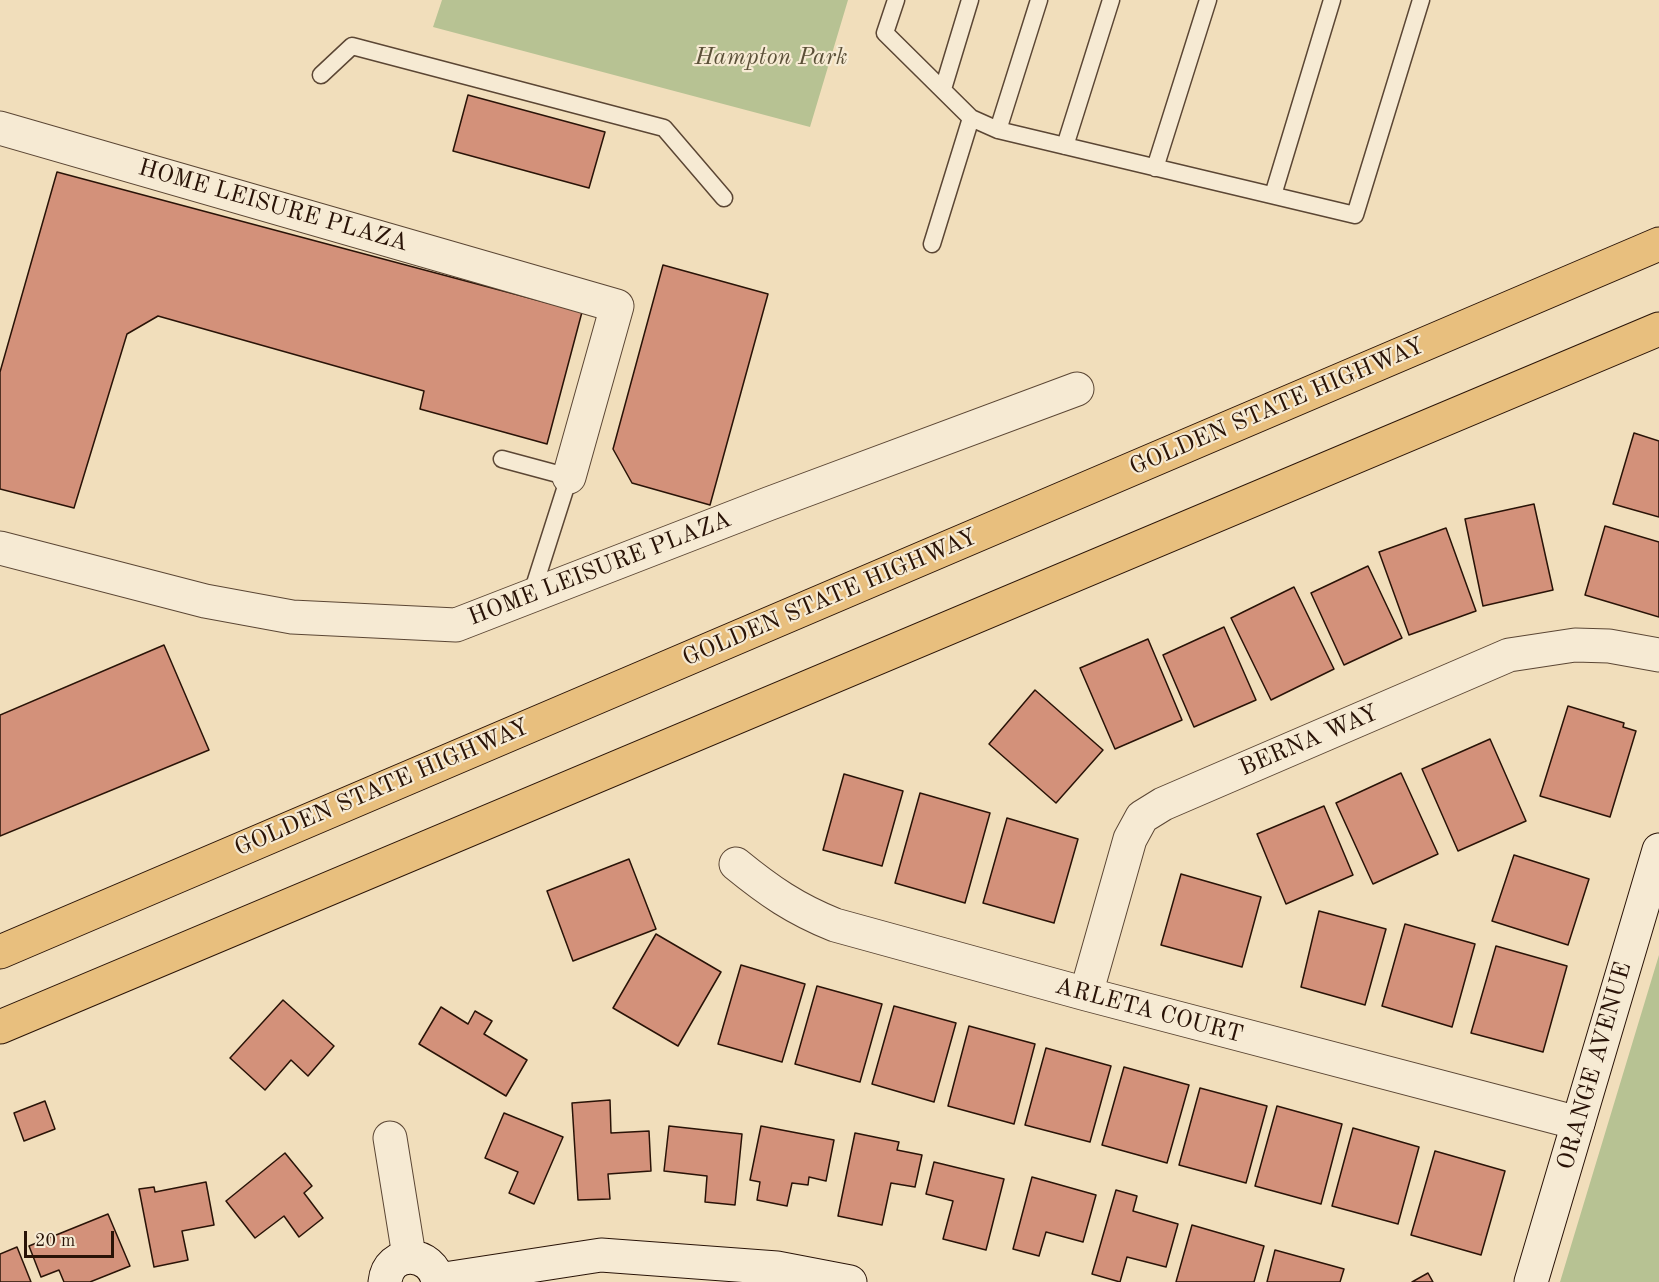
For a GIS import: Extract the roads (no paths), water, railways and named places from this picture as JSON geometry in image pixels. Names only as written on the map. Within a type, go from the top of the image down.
[{"type":"highway","name":"GOLDEN STATE HIGHWAY","points":[[0,951],[1659,244]]},
{"type":"highway","points":[[0,1027],[1659,329]]},
{"type":"street","name":"HOME LEISURE PLAZA","points":[[0,128],[617,306],[569,477]]},
{"type":"street","name":"HOME LEISURE PLAZA","points":[[0,548],[205,601],[292,617],[456,626],[768,504],[1077,389]]},
{"type":"street","name":"BERNA WAY","points":[[1086,994],[1130,839],[1142,817],[1163,804],[1509,655],[1575,645],[1609,646],[1659,655]]},
{"type":"street","name":"ORANGE AVENUE","points":[[1531,1282],[1659,849]]},
{"type":"street","name":"ARLETA COURT","points":[[736,864],[772,893],[801,912],[818,918],[1086,994],[1578,1123]]},
{"type":"street","points":[[390,1138],[409,1256]]},
{"type":"street","points":[[385,1282],[390,1266],[398,1259],[409,1256],[419,1257],[428,1262],[438,1281],[601,1255],[777,1268],[850,1282]]},
{"type":"lane","points":[[896,0],[885,33],[971,118],[998,130],[1354,215],[1420,0]]},
{"type":"lane","points":[[943,89],[970,0]]},
{"type":"lane","points":[[998,130],[1039,0]]},
{"type":"lane","points":[[1065,146],[1111,0]]},
{"type":"lane","points":[[1155,168],[1208,0]]},
{"type":"lane","points":[[1273,195],[1332,0]]},
{"type":"lane","points":[[321,75],[352,46],[664,128],[724,198]]},
{"type":"lane","points":[[932,244],[971,118]]},
{"type":"lane","points":[[502,459],[569,477],[531,597]]},
{"type":"park label","name":"Hampton Park","points":[[771,58]]}]
